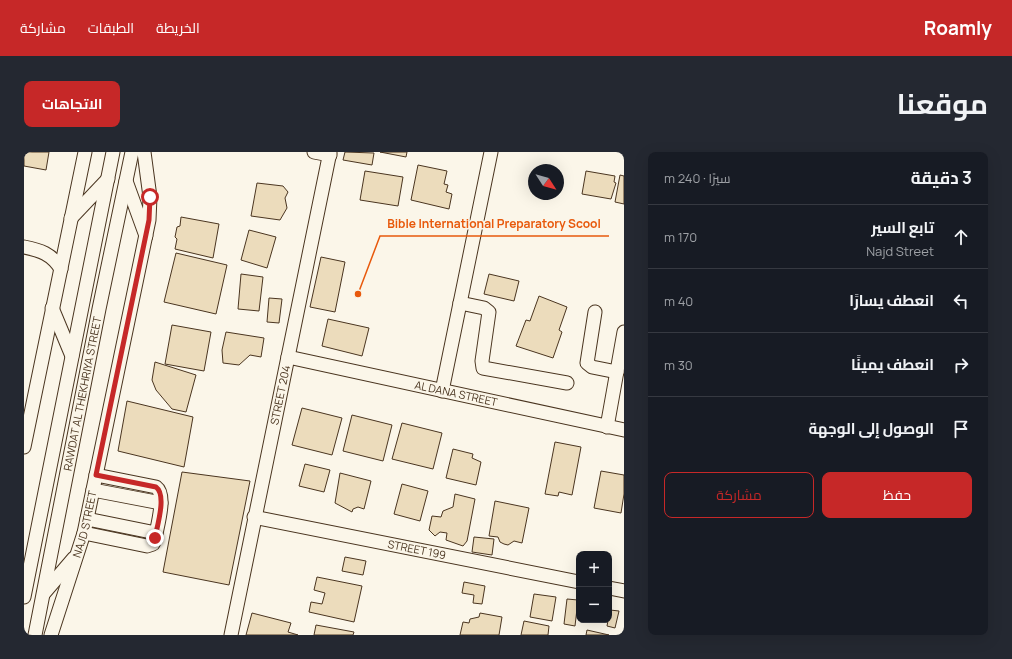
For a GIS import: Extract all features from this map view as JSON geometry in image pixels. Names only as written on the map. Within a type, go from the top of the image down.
[{"type":"street","points":[[24,447],[84,152]]},
{"type":"street","name":"RAWDAT AL THEKHRIYA STREET","points":[[24,597],[113,152]]},
{"type":"street","name":"RAWDAT AL THEKHRIYA STREET","points":[[35,635],[132,152]]},
{"type":"street","name":"NAJD STREET","points":[[51,635],[55,619],[79,553],[84,533],[146,236],[149,220],[150,197],[144,152]]},
{"type":"street","name":"STREET 204","points":[[231,635],[254,517],[330,154],[314,152]]},
{"type":"street","points":[[442,391],[491,152]]},
{"type":"street","points":[[71,218],[108,179]]},
{"type":"street","points":[[126,180],[146,236]]},
{"type":"street","points":[[24,247],[40,250],[54,248],[66,240]]},
{"type":"street","points":[[40,250],[52,258],[60,269]]},
{"type":"street","points":[[460,303],[484,308],[489,312],[482,361],[483,368],[567,383]]},
{"type":"street","points":[[52,308],[72,356]]},
{"type":"street","points":[[595,312],[587,363],[590,366],[617,372]]},
{"type":"street","points":[[607,427],[624,332]]},
{"type":"street","name":"AL DANA STREET","points":[[288,357],[624,430]]},
{"type":"street","points":[[84,533],[148,546],[154,541],[156,533],[162,494],[156,487],[96,475]]},
{"type":"street","points":[[93,490],[161,503]]},
{"type":"street","name":"STREET 199","points":[[254,517],[576,581]]},
{"type":"street","points":[[87,519],[156,533]]},
{"type":"street","points":[[43,594],[79,553]]},
{"type":"street","points":[[612,589],[624,591]]},
{"type":"building","points":[[24,152],[49,152],[46,170],[24,166]]},
{"type":"building","points":[[345,152],[374,153],[372,165],[343,160]]},
{"type":"building","points":[[380,152],[407,152],[406,157]]},
{"type":"building","points":[[418,165],[447,171],[444,184],[448,185],[446,192],[452,194],[449,209],[411,200]]},
{"type":"building","points":[[365,171],[403,177],[398,206],[360,200]]},
{"type":"building","points":[[586,171],[615,176],[614,182],[616,183],[611,199],[582,194]]},
{"type":"building","points":[[620,175],[624,176],[624,204],[615,202]]},
{"type":"building","points":[[257,183],[283,186],[288,192],[285,198],[287,208],[280,220],[251,216]]},
{"type":"building","points":[[181,217],[219,224],[213,258],[175,249],[177,239],[175,237],[177,227],[180,226]]},
{"type":"building","points":[[249,230],[276,237],[267,268],[241,260]]},
{"type":"building","points":[[176,253],[227,265],[216,314],[164,302]]},
{"type":"building","points":[[321,257],[345,262],[335,312],[310,307]]},
{"type":"building","points":[[241,274],[263,277],[259,311],[238,309]]},
{"type":"building","points":[[489,274],[519,281],[514,301],[484,294]]},
{"type":"building","points":[[539,296],[567,307],[559,330],[562,332],[553,358],[516,346],[526,320],[530,321]]},
{"type":"building","points":[[269,298],[282,299],[279,323],[267,322]]},
{"type":"building","points":[[328,319],[369,328],[362,356],[322,346]]},
{"type":"building","points":[[172,325],[211,332],[204,371],[165,364]]},
{"type":"building","points":[[226,332],[264,338],[261,357],[250,355],[239,365],[223,363],[222,350]]},
{"type":"building","points":[[155,362],[196,375],[186,412],[172,409],[156,390],[152,380]]},
{"type":"building","points":[[127,401],[193,417],[184,467],[118,451]]},
{"type":"building","points":[[302,408],[342,418],[332,455],[292,445]]},
{"type":"building","points":[[352,415],[392,425],[383,461],[343,451]]},
{"type":"building","points":[[402,423],[442,433],[433,469],[392,459]]},
{"type":"building","points":[[555,442],[581,447],[572,495],[559,492],[558,496],[545,494]]},
{"type":"building","points":[[453,449],[473,454],[472,458],[481,462],[476,485],[446,478]]},
{"type":"building","points":[[305,464],[330,470],[324,492],[299,486]]},
{"type":"building","points":[[601,471],[624,475],[624,494],[621,513],[594,508]]},
{"type":"building","points":[[182,472],[250,481],[229,585],[163,572]]},
{"type":"building","points":[[340,473],[371,481],[364,509],[358,507],[353,509],[352,512],[335,503]]},
{"type":"building","points":[[402,484],[428,491],[420,521],[394,514]]},
{"type":"building","points":[[455,494],[475,499],[467,541],[463,546],[446,540],[447,533],[440,532],[435,536],[429,530],[432,516],[441,517],[443,511],[453,507]]},
{"type":"building","points":[[495,501],[529,508],[522,543],[514,541],[508,545],[500,542],[498,537],[489,536]]},
{"type":"building","points":[[474,537],[494,539],[492,555],[472,552]]},
{"type":"building","points":[[345,557],[366,561],[363,575],[342,571]]},
{"type":"building","points":[[317,577],[362,586],[354,622],[309,612],[311,602],[322,604],[325,593],[314,590]]},
{"type":"building","points":[[464,582],[485,586],[482,604],[473,603],[474,595],[462,593]]},
{"type":"building","points":[[534,594],[556,597],[552,621],[530,617]]},
{"type":"building","points":[[567,599],[576,600],[575,626],[564,624]]},
{"type":"building","points":[[612,610],[619,611],[615,628],[607,626],[608,623],[612,623]]},
{"type":"building","points":[[252,613],[291,623],[288,632],[298,635],[246,635]]},
{"type":"building","points":[[480,613],[502,617],[499,635],[460,635],[463,622],[469,623],[470,619],[479,617]]},
{"type":"building","points":[[524,621],[549,626],[548,635],[521,635]]},
{"type":"building","points":[[316,625],[354,632],[353,635],[314,635]]},
{"type":"building","points":[[587,630],[609,635],[586,635]]},
{"type":"place","name":"Bible International Preparatory Scool","points":[[358,294]]},
{"type":"route","points":[[150,197],[149,220],[96,475],[156,487],[160,490],[162,498],[155,538]]}]
